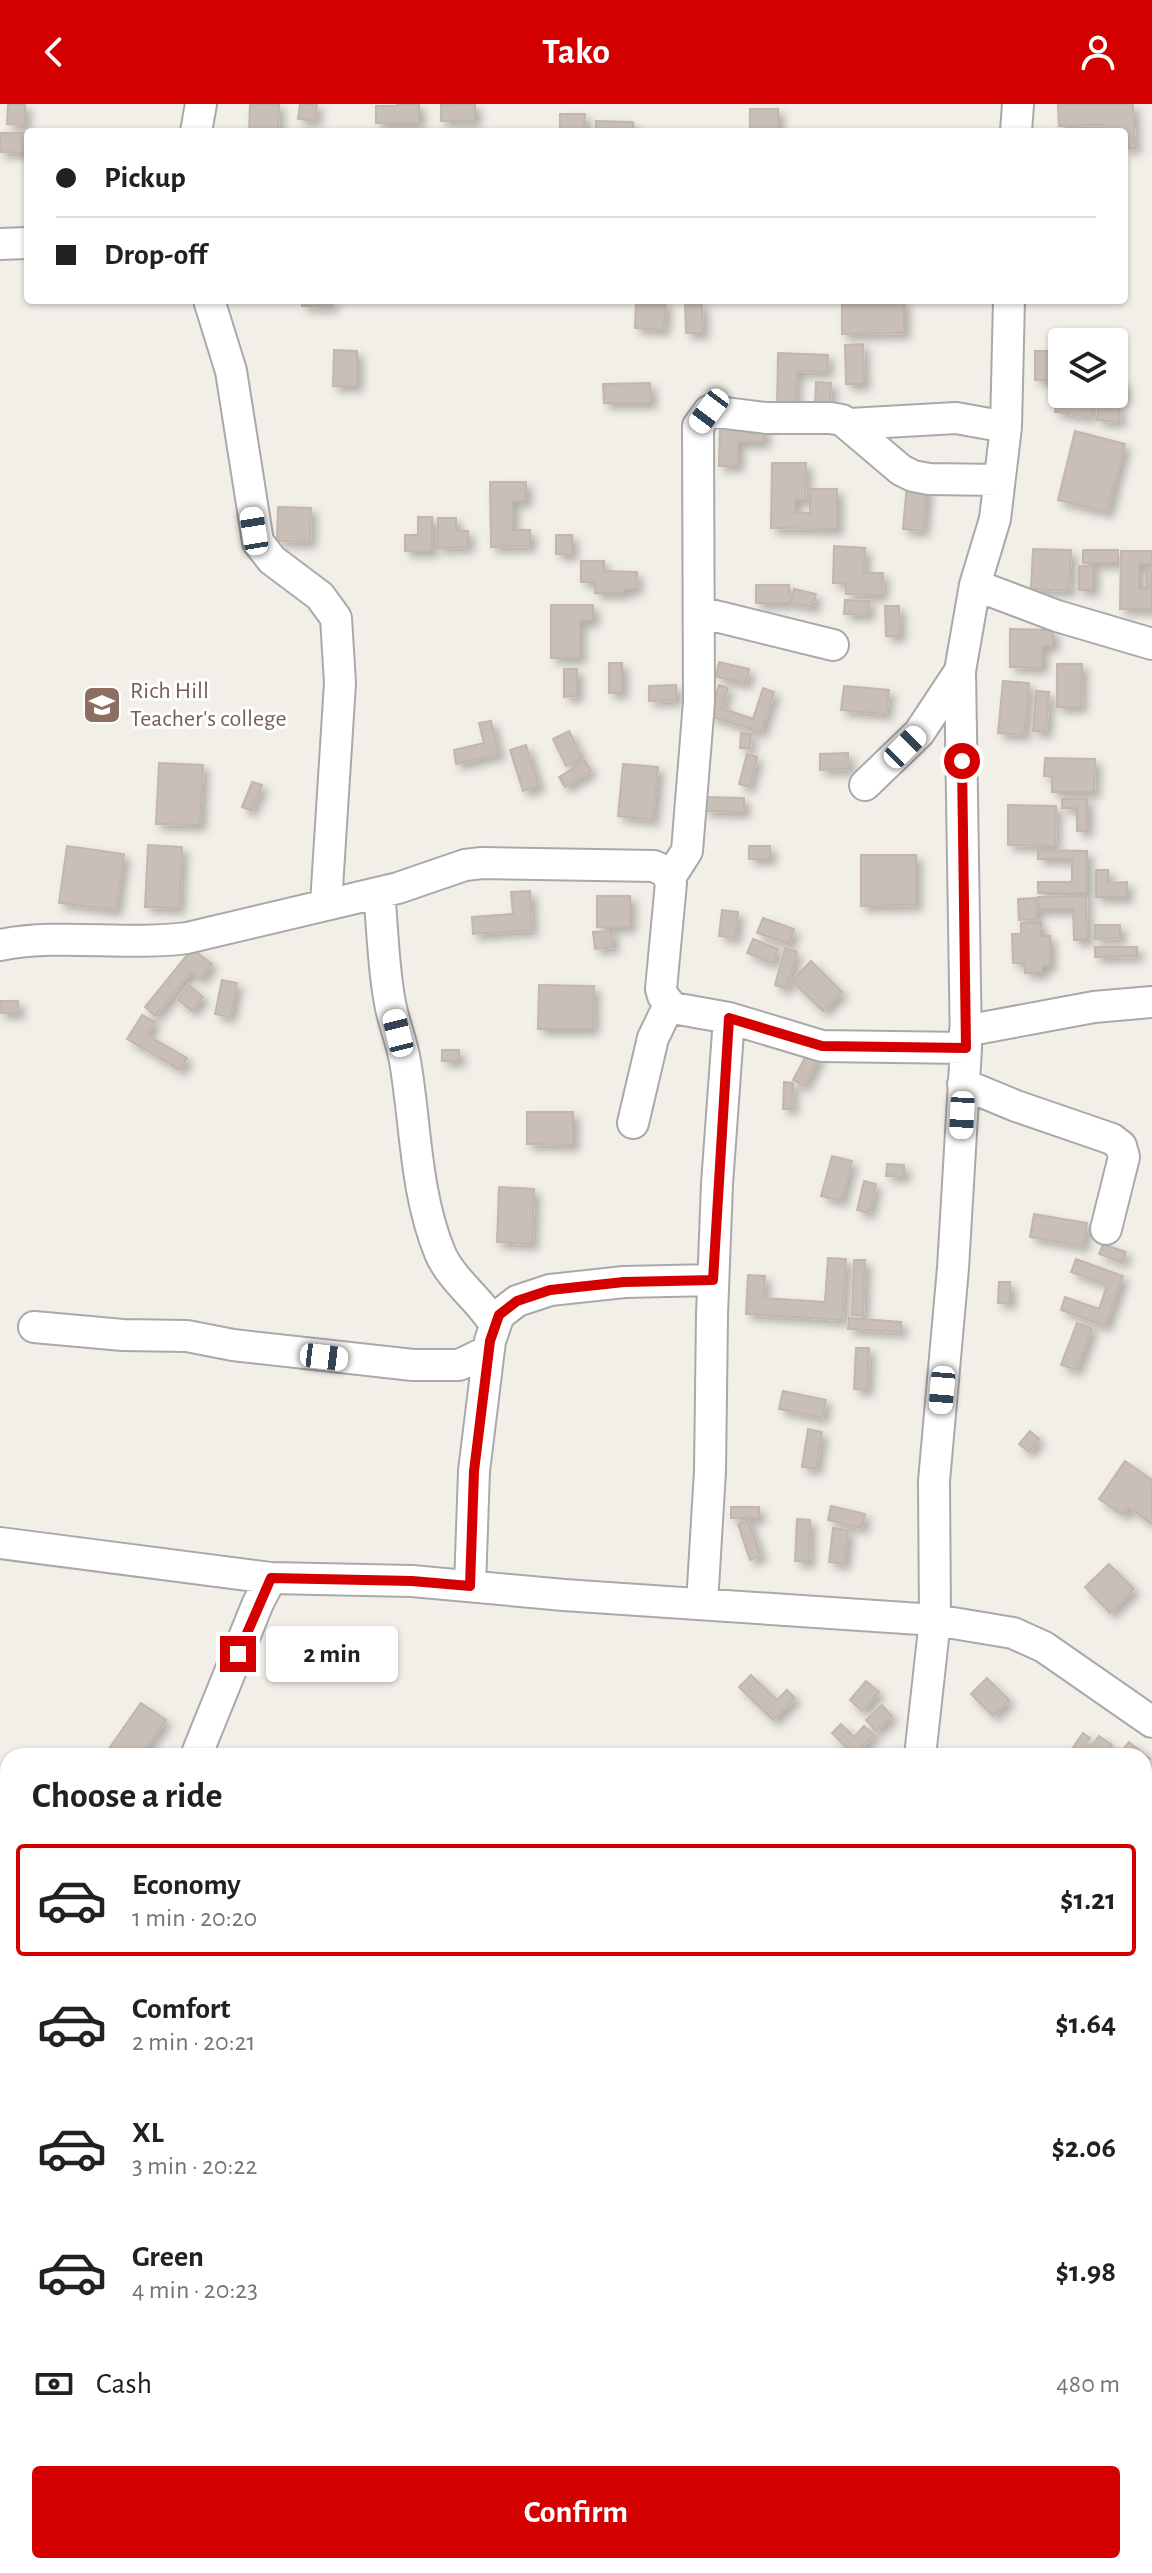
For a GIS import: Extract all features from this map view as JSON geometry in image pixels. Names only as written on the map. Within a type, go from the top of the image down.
[{"type":"street","points":[[197,128],[201,104]]},
{"type":"street","points":[[1016,128],[1018,104]]},
{"type":"street","points":[[0,244],[24,243]]},
{"type":"street","points":[[210,304],[231,371],[258,542],[272,560],[320,596],[336,618],[340,683],[326,904]]},
{"type":"street","points":[[921,1748],[935,1620],[934,1481],[953,1268],[965,1040],[960,671],[975,585],[995,519],[1006,427],[1009,304]]},
{"type":"street","points":[[669,879],[687,851],[699,702],[698,426],[709,411],[766,418],[830,418],[850,424],[956,418],[1006,427]]},
{"type":"street","points":[[850,424],[901,470],[913,476],[999,480]]},
{"type":"street","points":[[975,585],[1146,649]]},
{"type":"street","points":[[699,612],[833,645]]},
{"type":"street","points":[[865,785],[919,733],[960,671]]},
{"type":"street","points":[[0,945],[56,941],[163,941],[219,932],[421,882],[465,865],[654,866],[661,868],[671,887],[661,989],[673,1008],[729,1018],[822,1046],[965,1040],[1094,1007],[1152,1002]]},
{"type":"street","points":[[379,893],[391,1005],[405,1060],[414,1143],[427,1213],[441,1255],[492,1338]]},
{"type":"street","points":[[633,1123],[653,1038],[669,1005]]},
{"type":"street","points":[[702,1604],[710,1471],[713,1280],[729,1018]]},
{"type":"street","points":[[963,1084],[1112,1139],[1121,1146],[1124,1157],[1106,1229]]},
{"type":"street","points":[[470,1586],[474,1471],[492,1338],[499,1315],[517,1301],[550,1290],[624,1282],[713,1280]]},
{"type":"street","points":[[34,1327],[123,1335],[187,1336],[233,1345],[413,1365],[459,1365],[492,1338]]},
{"type":"street","points":[[0,1543],[271,1578],[412,1581],[935,1620],[1013,1633],[1044,1647],[1152,1722]]},
{"type":"street","points":[[199,1748],[271,1578]]},
{"type":"building","points":[[8,104],[25,104],[25,125],[7,124]]},
{"type":"building","points":[[250,104],[279,104],[278,128],[249,128]]},
{"type":"building","points":[[300,104],[317,104],[315,121],[298,119]]},
{"type":"building","points":[[419,104],[419,123],[376,123],[376,106]]},
{"type":"building","points":[[475,104],[475,121],[441,121],[441,105]]},
{"type":"building","points":[[1058,104],[1133,104],[1135,148],[1128,148],[1128,128],[1059,126]]},
{"type":"building","points":[[750,109],[778,109],[778,128],[750,128]]},
{"type":"building","points":[[560,114],[585,114],[584,128],[560,128]]},
{"type":"building","points":[[596,121],[633,122],[633,128],[596,128]]},
{"type":"building","points":[[0,133],[24,133],[24,153],[0,152]]},
{"type":"building","points":[[302,304],[332,304],[332,307]]},
{"type":"building","points":[[636,304],[666,304],[664,330],[635,328]]},
{"type":"building","points":[[685,304],[702,304],[703,333],[686,333]]},
{"type":"building","points":[[842,304],[904,304],[904,333],[842,334]]},
{"type":"building","points":[[863,344],[864,384],[846,384],[845,345]]},
{"type":"building","points":[[334,350],[357,351],[357,386],[333,386]]},
{"type":"building","points":[[1035,351],[1048,351],[1048,380],[1035,380]]},
{"type":"building","points":[[778,353],[828,355],[827,372],[797,371],[795,408],[777,407]]},
{"type":"building","points":[[816,382],[831,383],[830,405],[815,404]]},
{"type":"building","points":[[650,383],[651,403],[604,403],[603,384]]},
{"type":"building","points":[[1056,408],[1092,408],[1090,417],[1055,412]]},
{"type":"building","points":[[1098,408],[1120,408],[1119,422],[1097,420]]},
{"type":"building","points":[[720,426],[764,427],[764,442],[738,442],[738,466],[719,466]]},
{"type":"building","points":[[1075,431],[1125,444],[1107,512],[1058,500]]},
{"type":"building","points":[[772,463],[806,463],[805,500],[795,500],[795,513],[810,513],[810,489],[837,489],[837,529],[771,528]]},
{"type":"building","points":[[490,482],[526,482],[526,501],[513,501],[513,530],[530,530],[530,546],[491,547]]},
{"type":"building","points":[[907,483],[927,485],[923,531],[903,529]]},
{"type":"building","points":[[278,507],[311,508],[310,542],[277,541]]},
{"type":"building","points":[[418,517],[432,517],[432,551],[405,551],[405,535],[418,535]]},
{"type":"building","points":[[438,518],[456,518],[456,531],[468,531],[468,547],[438,548]]},
{"type":"building","points":[[556,535],[572,535],[572,555],[556,554]]},
{"type":"building","points":[[834,546],[865,548],[864,573],[883,573],[882,595],[846,594],[846,583],[833,583]]},
{"type":"building","points":[[1033,549],[1071,550],[1069,591],[1031,589]]},
{"type":"building","points":[[1083,550],[1118,550],[1118,563],[1083,563]]},
{"type":"building","points":[[1121,551],[1152,551],[1152,564],[1139,564],[1139,589],[1147,589],[1147,570],[1152,570],[1152,609],[1120,609]]},
{"type":"building","points":[[581,561],[604,561],[604,571],[637,572],[636,589],[624,589],[624,593],[595,593],[595,582],[581,582]]},
{"type":"building","points":[[1079,566],[1093,566],[1093,590],[1079,590]]},
{"type":"building","points":[[756,585],[789,585],[791,603],[756,603]]},
{"type":"building","points":[[794,589],[816,594],[813,607],[791,603]]},
{"type":"building","points":[[845,600],[869,601],[868,615],[844,614]]},
{"type":"building","points":[[551,605],[593,605],[593,621],[580,621],[580,658],[551,658]]},
{"type":"building","points":[[885,606],[899,606],[900,636],[886,636]]},
{"type":"building","points":[[1010,629],[1053,630],[1053,646],[1042,646],[1042,668],[1010,667]]},
{"type":"building","points":[[719,662],[749,669],[746,683],[716,677]]},
{"type":"building","points":[[609,663],[622,663],[622,693],[609,693]]},
{"type":"building","points":[[1057,664],[1082,664],[1081,707],[1057,707]]},
{"type":"building","points":[[564,669],[577,669],[577,696],[564,697]]},
{"type":"building","points":[[1003,681],[1029,683],[1024,735],[998,733]]},
{"type":"building","points":[[676,685],[676,700],[649,701],[649,686]]},
{"type":"building","points":[[719,685],[728,688],[721,708],[753,719],[763,688],[774,692],[761,732],[709,716]]},
{"type":"building","points":[[844,686],[889,690],[886,714],[841,710]]},
{"type":"building","points":[[1036,691],[1049,692],[1046,732],[1033,731]]},
{"type":"building","points":[[491,721],[499,754],[456,764],[454,750],[484,743],[479,723]]},
{"type":"building","points":[[569,731],[582,758],[566,766],[553,739]]},
{"type":"building","points":[[741,733],[751,734],[750,748],[740,748]]},
{"type":"building","points":[[526,745],[539,786],[523,791],[510,750]]},
{"type":"building","points":[[848,753],[849,769],[820,770],[820,754]]},
{"type":"building","points":[[747,754],[757,757],[749,787],[739,784]]},
{"type":"building","points":[[1045,758],[1095,759],[1094,792],[1052,792],[1052,776],[1044,776]]},
{"type":"building","points":[[585,761],[591,771],[565,787],[559,777]]},
{"type":"building","points":[[159,763],[203,765],[200,825],[156,824]]},
{"type":"building","points":[[623,764],[658,767],[653,820],[618,816]]},
{"type":"building","points":[[252,782],[262,785],[251,811],[242,807]]},
{"type":"building","points":[[704,797],[744,798],[744,812],[704,811]]},
{"type":"building","points":[[1062,799],[1087,799],[1087,831],[1077,831],[1077,808],[1062,808]]},
{"type":"building","points":[[1008,805],[1056,806],[1055,846],[1008,845]]},
{"type":"building","points":[[148,845],[182,847],[179,908],[145,907]]},
{"type":"building","points":[[67,846],[124,854],[116,910],[59,903]]},
{"type":"building","points":[[749,846],[770,846],[770,859],[749,859]]},
{"type":"building","points":[[1038,850],[1087,851],[1087,893],[1038,893],[1038,882],[1072,882],[1072,859],[1038,859]]},
{"type":"building","points":[[861,855],[916,855],[916,905],[861,906]]},
{"type":"building","points":[[1096,870],[1108,870],[1108,883],[1127,882],[1127,897],[1096,897]]},
{"type":"building","points":[[530,891],[532,930],[473,934],[472,917],[513,914],[511,892]]},
{"type":"building","points":[[597,896],[630,896],[630,927],[597,927]]},
{"type":"building","points":[[1086,896],[1087,940],[1074,940],[1073,909],[1039,909],[1038,897]]},
{"type":"building","points":[[1036,898],[1037,919],[1019,920],[1018,899]]},
{"type":"building","points":[[722,910],[738,912],[735,938],[719,936]]},
{"type":"building","points":[[763,918],[794,929],[789,944],[757,933]]},
{"type":"building","points":[[1021,923],[1041,923],[1041,936],[1050,936],[1050,966],[1042,966],[1042,973],[1025,973],[1025,963],[1013,963],[1012,934],[1021,934]]},
{"type":"building","points":[[1095,925],[1120,925],[1120,938],[1095,939]]},
{"type":"building","points":[[612,931],[613,947],[595,949],[593,932]]},
{"type":"building","points":[[753,939],[778,949],[772,963],[747,953]]},
{"type":"building","points":[[1095,947],[1137,947],[1137,956],[1095,957]]},
{"type":"building","points":[[785,948],[797,952],[786,989],[775,985]]},
{"type":"building","points":[[192,949],[212,964],[200,979],[191,972],[155,1016],[145,1007]]},
{"type":"building","points":[[811,961],[842,992],[823,1011],[792,981]]},
{"type":"building","points":[[222,980],[237,983],[230,1017],[215,1014]]},
{"type":"building","points":[[189,985],[203,997],[192,1011],[178,1000]]},
{"type":"building","points":[[539,985],[594,986],[593,1029],[538,1029]]},
{"type":"building","points":[[0,1001],[18,1001],[19,1013],[0,1013]]},
{"type":"building","points":[[142,1015],[155,1022],[147,1035],[187,1058],[180,1070],[127,1039]]},
{"type":"building","points":[[442,1050],[459,1050],[459,1061],[442,1061]]},
{"type":"building","points":[[809,1050],[820,1055],[804,1086],[793,1080]]},
{"type":"building","points":[[784,1082],[793,1083],[792,1109],[783,1109]]},
{"type":"building","points":[[527,1112],[573,1112],[573,1145],[527,1144]]},
{"type":"building","points":[[832,1156],[852,1161],[841,1201],[821,1196]]},
{"type":"building","points":[[887,1164],[904,1165],[904,1177],[886,1176]]},
{"type":"building","points":[[864,1181],[876,1184],[869,1213],[857,1210]]},
{"type":"building","points":[[499,1187],[534,1189],[532,1244],[497,1242]]},
{"type":"building","points":[[1034,1214],[1087,1223],[1083,1246],[1030,1237]]},
{"type":"building","points":[[1103,1244],[1126,1252],[1122,1262],[1099,1254]]},
{"type":"building","points":[[828,1258],[846,1259],[842,1320],[746,1314],[748,1275],[765,1276],[763,1298],[825,1302]]},
{"type":"building","points":[[1076,1259],[1123,1276],[1105,1326],[1061,1310],[1065,1297],[1099,1309],[1107,1285],[1071,1272]]},
{"type":"building","points":[[854,1260],[865,1260],[863,1316],[852,1315]]},
{"type":"building","points":[[999,1282],[1010,1282],[1010,1303],[998,1303]]},
{"type":"building","points":[[849,1318],[901,1322],[901,1332],[848,1329]]},
{"type":"building","points":[[1077,1323],[1092,1328],[1076,1370],[1061,1365]]},
{"type":"building","points":[[856,1348],[869,1348],[867,1390],[854,1389]]},
{"type":"building","points":[[783,1391],[826,1400],[822,1418],[779,1409]]},
{"type":"building","points":[[808,1429],[822,1432],[816,1469],[802,1467]]},
{"type":"building","points":[[1030,1431],[1039,1439],[1029,1452],[1019,1444]]},
{"type":"building","points":[[1125,1461],[1152,1480],[1152,1524],[1128,1507],[1123,1515],[1099,1499]]},
{"type":"building","points":[[831,1506],[865,1514],[862,1528],[828,1520]]},
{"type":"building","points":[[731,1507],[759,1507],[759,1518],[731,1518]]},
{"type":"building","points":[[797,1519],[810,1520],[809,1562],[795,1561]]},
{"type":"building","points":[[748,1520],[761,1556],[750,1560],[738,1524]]},
{"type":"building","points":[[833,1528],[848,1530],[844,1564],[829,1562]]},
{"type":"building","points":[[1109,1564],[1134,1589],[1110,1613],[1085,1587]]},
{"type":"building","points":[[751,1675],[777,1700],[787,1690],[795,1698],[773,1720],[739,1687]]},
{"type":"building","points":[[987,1678],[1009,1700],[993,1716],[971,1694]]},
{"type":"building","points":[[866,1681],[879,1692],[862,1711],[850,1700]]},
{"type":"building","points":[[141,1703],[166,1720],[146,1748],[110,1747]]},
{"type":"building","points":[[882,1705],[892,1716],[876,1731],[866,1720]]},
{"type":"building","points":[[841,1724],[854,1737],[864,1726],[874,1735],[861,1748],[847,1748],[832,1733]]},
{"type":"building","points":[[1083,1733],[1090,1738],[1083,1748],[1073,1748]]},
{"type":"building","points":[[1099,1736],[1112,1745],[1110,1748],[1091,1748]]},
{"type":"place","name":"Rich Hill Teacher's college","points":[[102,705]]},
{"type":"route","points":[[238,1654],[271,1578],[412,1581],[470,1586],[474,1471],[490,1341],[499,1315],[517,1301],[550,1290],[624,1282],[713,1280],[729,1018],[822,1046],[966,1048],[962,761]]}]
